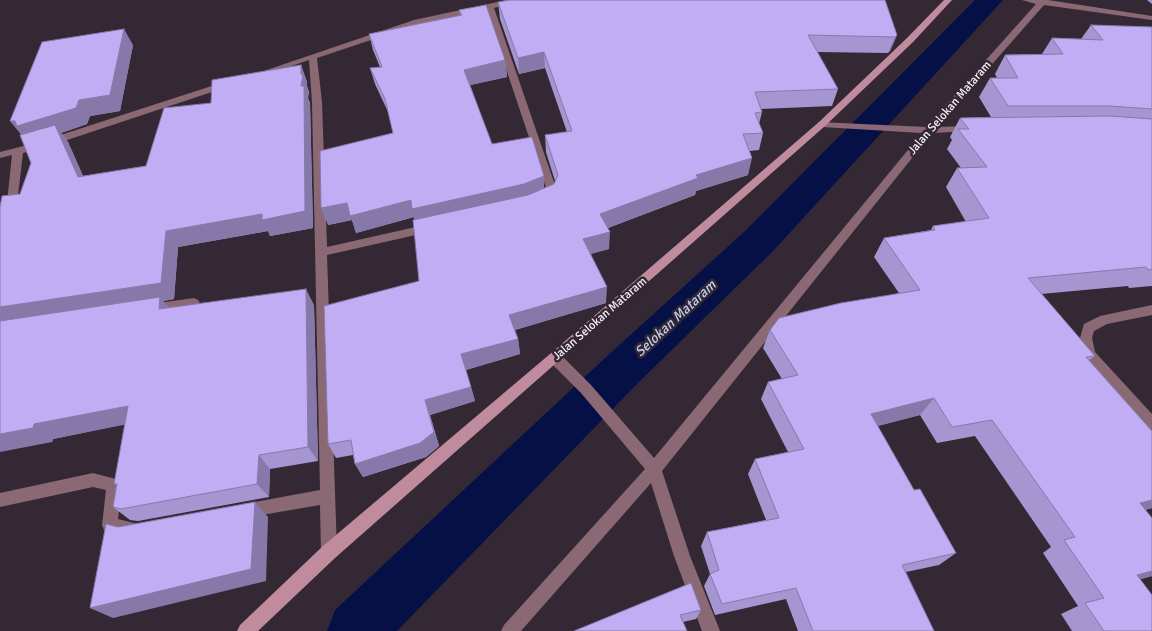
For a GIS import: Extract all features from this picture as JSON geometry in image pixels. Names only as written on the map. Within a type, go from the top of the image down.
[{"type":"street","points":[[0,155],[18,151],[417,22],[518,0]]},
{"type":"street","name":"Jalan Selokan Mataram","points":[[246,631],[329,552],[555,358],[822,124],[910,40],[948,0]]},
{"type":"street","points":[[1026,0],[1152,18]]},
{"type":"street","name":"Jalan Selokan Mataram","points":[[510,631],[654,469],[924,130],[1043,1]]},
{"type":"street","points":[[489,6],[552,191],[550,196],[535,204]]},
{"type":"street","points":[[312,56],[317,102],[329,552]]},
{"type":"street","points":[[822,124],[840,127],[924,130],[985,129]]},
{"type":"street","points":[[9,227],[18,151]]},
{"type":"street","points":[[321,252],[445,225]]},
{"type":"street","points":[[136,312],[194,303]]},
{"type":"street","points":[[1152,310],[1104,320],[1088,328],[1086,338],[1089,354],[1152,424]]},
{"type":"street","points":[[555,358],[586,389],[654,469],[682,556],[711,631]]},
{"type":"street","points":[[0,500],[93,480],[114,485],[110,525],[138,531],[147,529]]},
{"type":"street","points":[[233,513],[328,496]]},
{"type":"building","points":[[510,0],[885,0],[897,35],[895,37],[808,35],[838,89],[755,92],[762,112],[755,113],[763,133],[743,134],[752,158],[696,175],[698,178],[600,214],[610,232],[583,239],[607,287],[509,315],[518,339],[461,354],[471,387],[425,400],[434,432],[420,443],[355,464],[351,440],[328,444],[324,306],[419,281],[413,220],[528,195],[554,184],[558,175],[545,135],[572,131],[544,52],[518,58],[498,2]]},
{"type":"building","points":[[486,5],[505,60],[464,70],[492,144],[532,137],[544,176],[524,184],[412,209],[411,200],[350,216],[347,203],[321,208],[320,151],[393,133],[385,99],[370,68],[382,67],[369,34],[462,15],[459,10]]},
{"type":"building","points":[[1091,25],[1152,27],[1152,109],[1110,106],[1008,106],[990,78],[1018,78],[1005,55],[1063,54],[1052,38],[1103,40]]},
{"type":"building","points":[[124,29],[110,95],[79,100],[76,108],[17,126],[15,121],[10,121],[42,42]]},
{"type":"building","points":[[301,65],[301,74],[303,75],[301,86],[304,86],[305,211],[262,220],[262,214],[166,231],[161,283],[0,307],[0,207],[2,196],[20,194],[31,163],[20,135],[55,125],[78,177],[146,166],[164,108],[211,103],[212,80]]},
{"type":"building","points":[[1110,116],[1152,119],[1152,269],[1148,270],[1146,267],[1028,278],[1095,356],[1086,357],[1152,431],[1152,500],[1140,503],[1152,518],[1152,571],[1137,575],[1152,595],[1152,631],[1104,631],[1085,603],[1104,598],[1064,540],[1075,537],[992,420],[952,427],[934,398],[871,414],[914,490],[920,489],[956,553],[902,565],[934,631],[813,631],[796,588],[722,604],[710,574],[719,570],[707,532],[779,518],[755,459],[804,449],[768,382],[798,375],[770,330],[779,318],[841,303],[920,290],[884,238],[935,230],[933,226],[989,218],[957,168],[987,167],[958,129],[969,129],[960,118]]},
{"type":"building","points":[[306,289],[308,447],[259,455],[257,484],[121,509],[113,507],[117,484],[114,484],[128,406],[34,424],[33,428],[0,434],[0,321],[160,297],[159,309]]},
{"type":"building","points":[[255,502],[251,569],[90,608],[106,524],[118,527]]},
{"type":"building","points":[[691,583],[701,610],[680,615],[687,631],[574,631]]},
{"type":"waterway","name":"Selokan Mataram","points":[[356,631],[621,371],[760,240],[990,0]]}]
